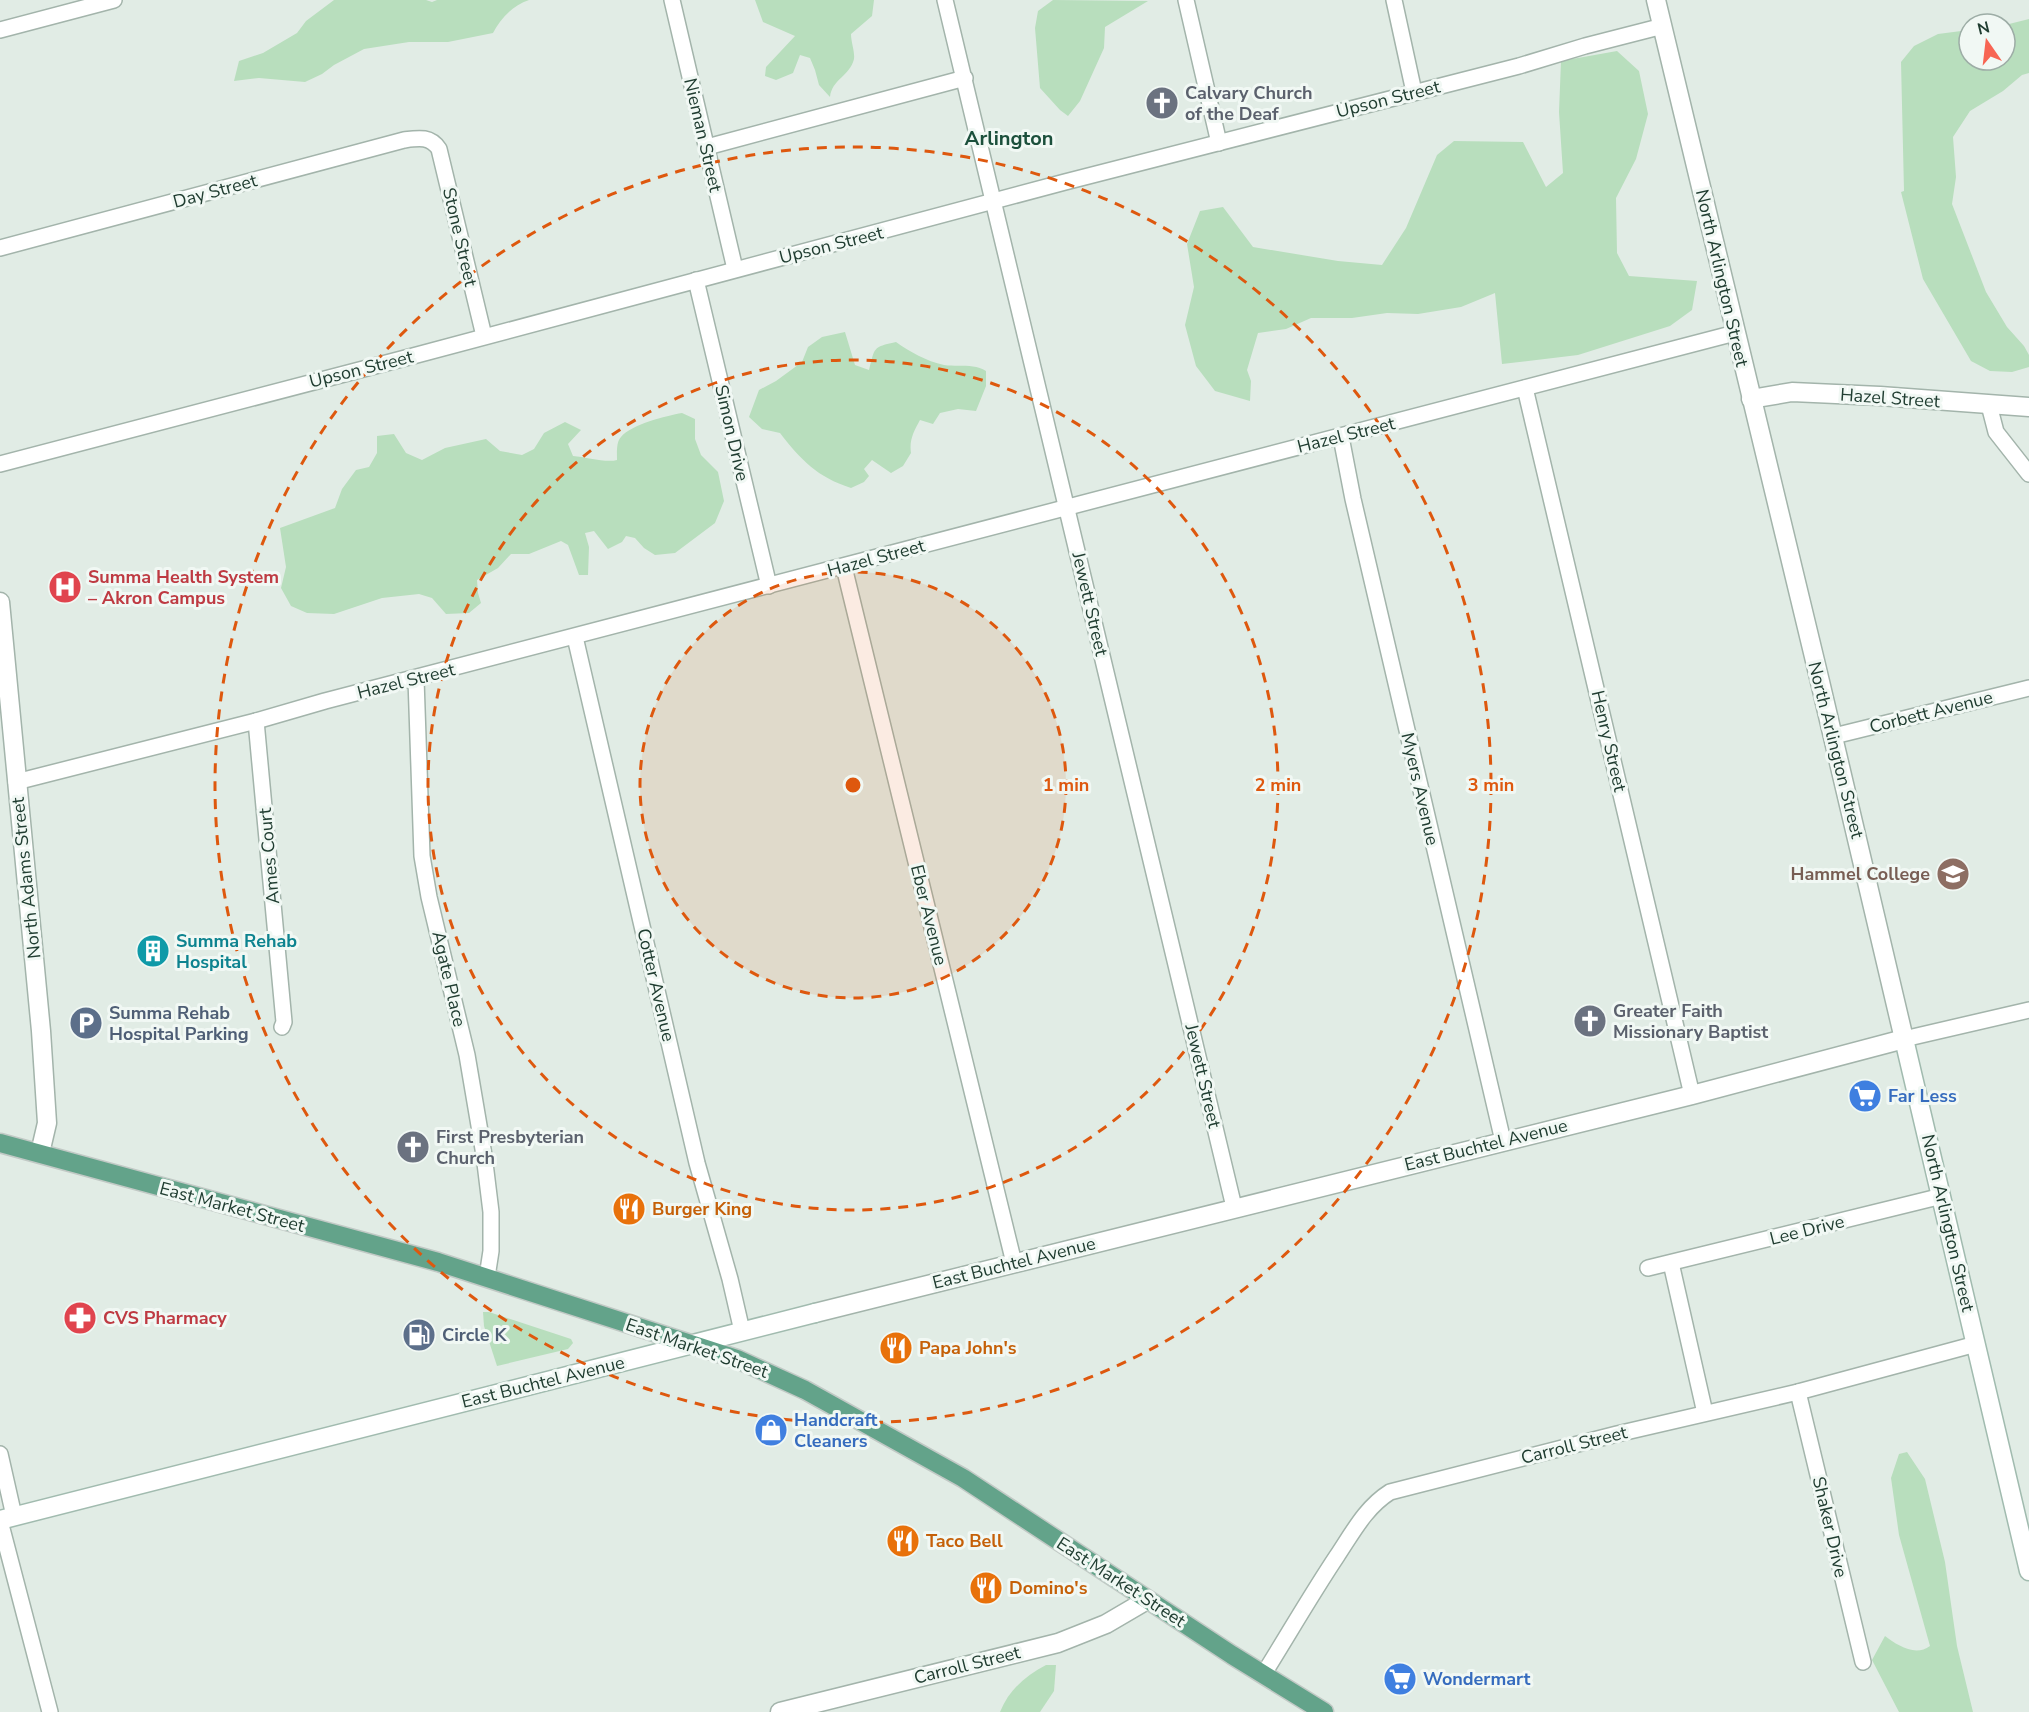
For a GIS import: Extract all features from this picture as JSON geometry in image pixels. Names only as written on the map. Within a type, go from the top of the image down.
[{"type":"main road","name":"East Market Street","points":[[0,1143],[438,1262],[694,1344],[773,1374],[963,1478],[1147,1600],[1324,1712]]},
{"type":"street","points":[[0,30],[114,0]]},
{"type":"street","name":"Nieman Street","points":[[672,0],[735,269]]},
{"type":"street","name":"Jewett Street","points":[[945,0],[1234,1207]]},
{"type":"street","points":[[1186,0],[1219,143]]},
{"type":"street","points":[[1394,0],[1414,92]]},
{"type":"street","name":"North Arlington Street","points":[[1656,0],[1751,399],[1774,483],[2029,1571]]},
{"type":"street","name":"Upson Street","points":[[0,464],[1662,26]]},
{"type":"street","points":[[707,147],[965,78]]},
{"type":"street","name":"Day Street","points":[[0,248],[404,140],[418,138],[430,140]]},
{"type":"street","name":"Stone Street","points":[[430,140],[439,149],[484,336]]},
{"type":"street","name":"Simon Drive","points":[[696,280],[769,586]]},
{"type":"street","name":"Hazel Street","points":[[16,782],[1735,333]]},
{"type":"street","name":"Henry Street","points":[[1525,388],[1692,1095]]},
{"type":"street","name":"Hazel Street","points":[[1751,399],[1792,392],[2029,407]]},
{"type":"street","points":[[1989,405],[1996,432],[2029,474]]},
{"type":"street","name":"Myers Avenue","points":[[1341,437],[1353,499],[1503,1141]]},
{"type":"street","name":"Eber Avenue","points":[[844,567],[1014,1263]]},
{"type":"street","name":"North Adams Street","points":[[0,602],[41,1031],[47,1123],[40,1153]]},
{"type":"street","name":"Cotter Avenue","points":[[575,637],[697,1163],[730,1279],[742,1331]]},
{"type":"street","name":"Agate Place","points":[[416,679],[422,856],[429,897],[467,1055],[484,1155],[491,1212],[491,1251],[487,1277]]},
{"type":"street","name":"Corbett Avenue","points":[[1834,736],[2029,688]]},
{"type":"street","name":"Ames Court","points":[[256,721],[284,1022],[282,1027]]},
{"type":"street","name":"East Buchtel Avenue","points":[[5,1519],[1234,1207],[2029,1010]]},
{"type":"street","name":"Lee Drive","points":[[1648,1268],[1942,1196]]},
{"type":"street","points":[[1671,1263],[1705,1413]]},
{"type":"street","name":"Carroll Street","points":[[1263,1675],[1312,1593],[1366,1511],[1384,1496],[1412,1486],[1798,1392],[1976,1344]]},
{"type":"street","name":"Shaker Drive","points":[[1798,1392],[1863,1662]]},
{"type":"street","points":[[0,1454],[5,1519],[50,1712]]},
{"type":"street","name":"Carroll Street","points":[[780,1712],[1058,1642],[1106,1624],[1147,1600]]},
{"type":"green space","points":[[334,0],[426,0],[432,2],[437,0],[529,0],[508,13],[493,33],[448,42],[409,42],[364,49],[305,82],[259,78],[234,81],[239,61],[263,53],[297,33],[306,21]]},
{"type":"green space","points":[[755,0],[874,0],[872,16],[851,34],[854,53],[852,65],[834,86],[830,97],[819,85],[810,58],[800,55],[793,73],[776,80],[765,76],[766,67],[795,36],[763,22]]},
{"type":"green space","points":[[1053,0],[1148,1],[1105,27],[1104,48],[1080,101],[1068,116],[1040,88],[1035,28],[1038,11]]},
{"type":"green space","points":[[2029,19],[2029,73],[2022,75],[2003,91],[1970,111],[1953,137],[1956,177],[1952,204],[1986,292],[2007,327],[2029,355],[2029,367],[2012,372],[1990,371],[1971,361],[1923,279],[1901,192],[1904,191],[1901,62],[1914,46],[1938,34],[1957,32],[1957,72],[2017,72],[2017,22]]},
{"type":"green space","points":[[1617,51],[1639,71],[1648,114],[1636,159],[1616,198],[1617,253],[1629,276],[1697,281],[1692,310],[1670,326],[1578,355],[1502,364],[1495,293],[1461,307],[1418,314],[1387,313],[1352,318],[1311,318],[1286,329],[1258,333],[1247,370],[1251,381],[1250,401],[1215,391],[1196,366],[1185,325],[1194,287],[1187,244],[1200,211],[1223,207],[1253,247],[1338,261],[1382,265],[1406,228],[1437,155],[1454,141],[1523,142],[1546,187],[1563,173],[1559,112],[1561,61]]},
{"type":"green space","points":[[845,332],[855,365],[869,370],[872,357],[878,347],[896,342],[918,356],[937,363],[949,366],[971,366],[986,371],[986,386],[976,411],[958,409],[940,413],[933,424],[920,420],[911,440],[911,453],[903,466],[891,473],[872,460],[864,469],[869,476],[864,482],[851,488],[819,473],[795,451],[780,433],[762,429],[749,417],[759,390],[802,362],[808,347],[822,337]]},
{"type":"green space","points":[[682,413],[695,419],[695,439],[701,455],[718,472],[724,501],[715,523],[675,553],[655,555],[635,538],[626,536],[622,542],[608,549],[594,531],[585,533],[589,547],[588,575],[579,575],[568,545],[561,541],[529,554],[511,554],[498,568],[477,580],[481,603],[469,613],[446,614],[432,598],[419,594],[382,598],[334,614],[307,613],[291,606],[281,588],[286,567],[280,528],[335,508],[342,489],[356,470],[369,467],[377,453],[377,436],[394,434],[406,453],[422,460],[445,448],[486,439],[500,451],[522,455],[534,449],[544,433],[565,422],[581,430],[568,444],[573,456],[612,461],[617,460],[618,442],[626,432],[650,421]]},
{"type":"green space","points":[[483,1312],[571,1339],[573,1343],[568,1349],[497,1366],[484,1326]]},
{"type":"green space","points":[[1907,1452],[1925,1479],[1945,1562],[1957,1646],[1973,1712],[1899,1712],[1872,1660],[1885,1636],[1912,1650],[1930,1646],[1899,1535],[1891,1478],[1899,1454]]},
{"type":"green space","points":[[1046,1665],[1056,1665],[1054,1691],[1040,1712],[1000,1712],[1018,1684]]},
{"type":"place","name":"Calvary Church of the Deaf","points":[[1162,103]]},
{"type":"place","name":"Summa Health System – Akron Campus","points":[[65,587]]},
{"type":"place","name":"Hammel College","points":[[1953,874]]},
{"type":"place","name":"Summa Rehab Hospital","points":[[153,951]]},
{"type":"place","name":"Greater Faith Missionary Baptist","points":[[1590,1021]]},
{"type":"place","name":"Summa Rehab Hospital Parking","points":[[86,1023]]},
{"type":"place","name":"Far Less","points":[[1865,1096]]},
{"type":"place","name":"First Presbyterian Church","points":[[413,1147]]},
{"type":"place","name":"Burger King","points":[[629,1209]]},
{"type":"place","name":"CVS Pharmacy","points":[[80,1318]]},
{"type":"place","name":"Circle K","points":[[419,1335]]},
{"type":"place","name":"Papa John's","points":[[896,1348]]},
{"type":"place","name":"Handcraft Cleaners","points":[[771,1430]]},
{"type":"place","name":"Taco Bell","points":[[903,1541]]},
{"type":"place","name":"Domino's","points":[[986,1588]]},
{"type":"place","name":"Wondermart","points":[[1400,1679]]},
{"type":"district","name":"Arlington","points":[[1009,138]]}]
